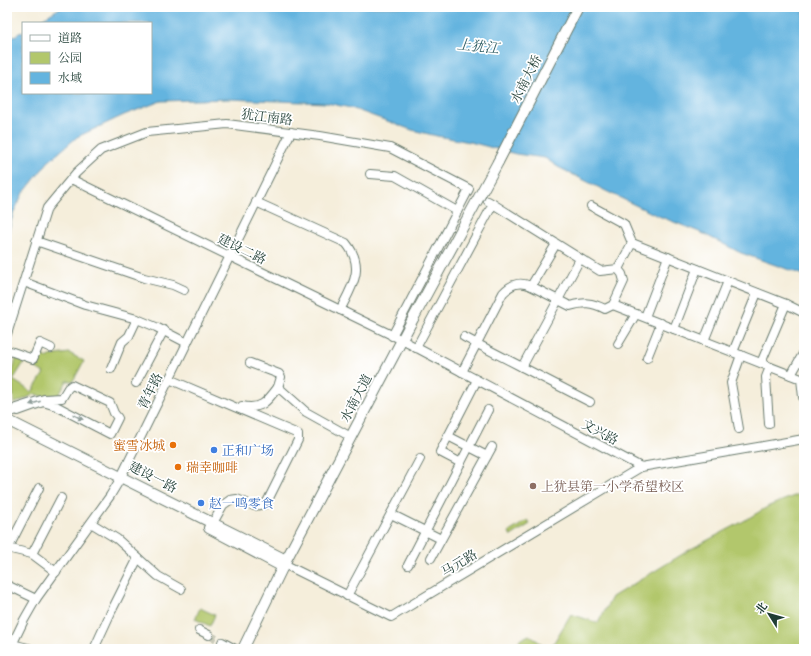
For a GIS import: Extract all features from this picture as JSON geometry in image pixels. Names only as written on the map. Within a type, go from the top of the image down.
[{"type":"main road","name":"水南大桥","points":[[498,162],[578,7]]},
{"type":"main road","name":"水南大道","points":[[243,649],[284,564],[414,317],[498,162]]},
{"type":"main road","name":"建设一路","points":[[7,420],[120,478],[213,522],[284,564]]},
{"type":"main road","points":[[7,426],[120,478],[284,564]]},
{"type":"street","name":"犹江南路","points":[[7,334],[47,208],[71,179],[101,150],[147,132],[227,124],[291,132],[390,148],[469,190],[457,210],[392,336]]},
{"type":"street","name":"青年路","points":[[11,647],[36,599],[110,496],[120,478],[291,132]]},
{"type":"street","points":[[370,174],[395,176],[457,210]]},
{"type":"street","name":"建设二路","points":[[71,179],[402,340]]},
{"type":"street","points":[[256,202],[346,243],[352,250],[356,263],[355,280],[340,310]]},
{"type":"street","points":[[416,348],[490,203],[600,271],[618,269]]},
{"type":"street","points":[[591,206],[624,224],[632,243],[786,304],[804,313]]},
{"type":"street","points":[[36,241],[144,278],[173,285],[184,290]]},
{"type":"street","points":[[618,269],[632,243]]},
{"type":"street","points":[[531,286],[556,244]]},
{"type":"street","points":[[645,317],[668,257]]},
{"type":"street","points":[[522,367],[580,259]]},
{"type":"street","points":[[462,372],[503,293],[516,283],[523,283],[531,286],[570,306],[583,303],[599,306],[605,309],[613,304],[624,281],[622,274],[618,269]]},
{"type":"street","points":[[674,329],[697,269]]},
{"type":"street","points":[[704,341],[728,281]]},
{"type":"street","points":[[24,282],[85,305],[137,319],[164,330],[187,343]]},
{"type":"street","points":[[733,352],[757,293]]},
{"type":"street","points":[[613,304],[801,379],[804,397]]},
{"type":"street","points":[[761,364],[786,304]]},
{"type":"street","points":[[618,344],[636,314]]},
{"type":"street","points":[[111,369],[122,342],[129,336],[137,319]]},
{"type":"street","points":[[647,358],[660,323]]},
{"type":"street","points":[[136,383],[164,330]]},
{"type":"street","points":[[464,337],[590,402]]},
{"type":"street","name":"文兴路","points":[[402,340],[641,467]]},
{"type":"street","points":[[7,350],[33,360],[40,343],[51,348]]},
{"type":"street","points":[[791,375],[804,352]]},
{"type":"street","points":[[739,429],[731,383],[742,356]]},
{"type":"street","points":[[212,397],[252,408],[257,407],[267,401],[278,387],[281,377],[278,374],[250,364]]},
{"type":"street","points":[[768,424],[766,377],[770,367]]},
{"type":"street","points":[[169,379],[298,434],[298,440],[266,504],[254,506],[237,499],[230,500],[223,505],[213,522]]},
{"type":"street","points":[[461,463],[440,452],[477,380]]},
{"type":"street","points":[[16,410],[18,411],[43,402],[62,409],[110,434],[118,418],[110,403],[73,385],[69,386],[59,403],[62,409]]},
{"type":"street","points":[[278,387],[306,412],[351,437]]},
{"type":"street","points":[[7,414],[16,410],[16,408],[44,399],[62,398]]},
{"type":"street","points":[[408,565],[488,410]]},
{"type":"street","points":[[448,436],[487,456]]},
{"type":"street","points":[[641,467],[804,439]]},
{"type":"street","points":[[431,558],[492,447]]},
{"type":"street","points":[[347,596],[420,458]]},
{"type":"street","name":"马元路","points":[[284,564],[391,617],[641,467]]},
{"type":"street","points":[[39,488],[8,548],[32,554],[56,572]]},
{"type":"street","points":[[32,554],[61,498]]},
{"type":"street","points":[[391,514],[441,539]]},
{"type":"street","points":[[91,523],[117,539],[158,576],[181,589]]},
{"type":"street","points":[[94,649],[138,558]]},
{"type":"street","points":[[7,585],[36,599]]},
{"type":"street","points":[[199,630],[209,636]]},
{"type":"street","points":[[222,642],[235,649]]},
{"type":"street","points":[[11,647],[32,649]]},
{"type":"green space","points":[[69,353],[84,361],[73,381],[67,381],[59,395],[43,397],[35,394],[14,404],[12,375],[16,358],[36,363],[40,354],[48,358],[49,356]],"holes":[[[25,361],[44,373],[32,392],[13,380]]]},
{"type":"green space","points":[[804,492],[804,649],[550,649],[571,614],[598,623],[612,597],[691,549],[769,506]]},
{"type":"green space","points":[[528,520],[530,524],[511,536],[509,532]]},
{"type":"green space","points":[[200,608],[215,615],[210,626],[195,619]]},
{"type":"green space","points":[[529,635],[549,649],[522,649],[519,640]]},
{"type":"water","name":"上犹江","points":[[65,7],[804,7],[804,275],[741,253],[702,233],[656,215],[558,167],[545,158],[516,154],[470,142],[412,130],[351,108],[327,103],[229,99],[161,101],[124,115],[77,137],[48,162],[22,195],[13,214],[7,238],[7,40],[22,32],[22,94],[152,94],[152,22],[38,22],[58,9]]},
{"type":"tunnel","points":[[209,635],[222,642]]},
{"type":"place","name":"蜜雪冰城","points":[[173,445]]},
{"type":"place","name":"正和广场","points":[[214,450]]},
{"type":"place","name":"瑞幸咖啡","points":[[178,467]]},
{"type":"place","name":"上犹县第一小学希望校区","points":[[533,486]]},
{"type":"place","name":"赵一鸣零食","points":[[201,503]]}]
